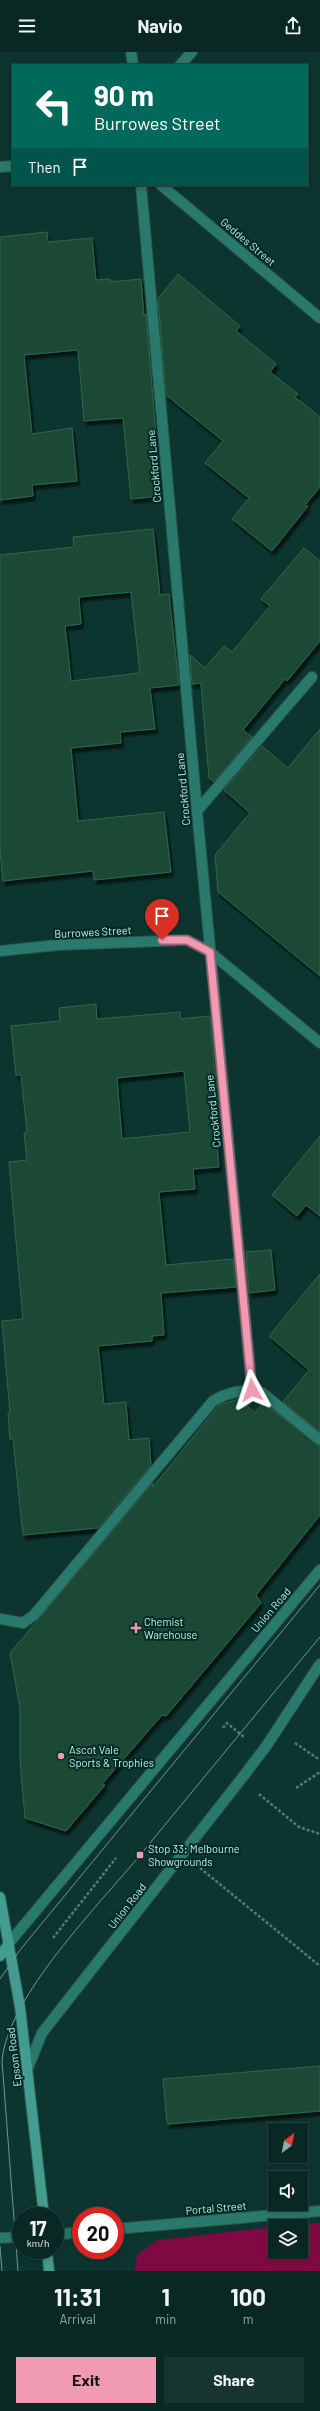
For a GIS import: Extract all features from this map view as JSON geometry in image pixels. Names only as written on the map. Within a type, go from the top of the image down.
[{"type":"main road","name":"Epsom Road","points":[[0,1897],[9,1943],[28,2068],[43,2207]]},
{"type":"main road","points":[[0,1956],[9,1943]]},
{"type":"main road","points":[[47,2259],[48,2271]]},
{"type":"street","points":[[131,52],[133,64]]},
{"type":"street","points":[[181,64],[192,52]]},
{"type":"street","points":[[0,167],[12,166]]},
{"type":"street","name":"Crockford Lane","points":[[141,186],[196,812],[252,1390]]},
{"type":"street","name":"Geddes Street","points":[[162,186],[320,318]]},
{"type":"street","points":[[196,812],[312,677]]},
{"type":"street","name":"Burrowes Street","points":[[0,951],[58,945],[177,939],[195,944],[210,952],[320,1043]]},
{"type":"street","points":[[0,1619],[19,1623],[30,1618],[213,1401],[222,1396],[252,1390],[261,1392],[320,1440]]},
{"type":"street","name":"Union Road","points":[[9,1943],[320,1570]]},
{"type":"street","name":"Union Road","points":[[28,2068],[42,2033],[267,1745],[320,1664]]},
{"type":"street","name":"Portal Street","points":[[124,2228],[320,2211]]},
{"type":"street","points":[[0,2238],[12,2237]]},
{"type":"path","points":[[295,1743],[320,1760]]},
{"type":"path","points":[[296,1788],[320,1772]]},
{"type":"path","points":[[242,1778],[299,1827],[320,1834]]},
{"type":"path","points":[[184,1853],[320,1966]]},
{"type":"path","points":[[53,1938],[116,1858]]},
{"type":"shaded area","points":[[320,2223],[320,2271],[135,2271],[137,2255],[158,2240],[268,2228],[268,2259],[308,2259],[308,2224]]},
{"type":"building","points":[[47,232],[48,242],[92,238],[96,280],[110,279],[110,282],[141,279],[144,316],[146,314],[161,496],[131,499],[123,418],[84,421],[78,350],[24,355],[32,434],[72,428],[77,481],[32,485],[33,496],[0,500],[0,237]]},
{"type":"building","points":[[178,274],[240,326],[236,331],[276,364],[270,372],[298,394],[295,397],[320,417],[320,487],[305,505],[308,506],[272,551],[232,519],[249,498],[205,463],[223,441],[166,395],[158,299]]},
{"type":"building","points":[[153,529],[160,595],[169,594],[179,685],[150,688],[155,729],[120,732],[121,743],[71,748],[78,821],[164,812],[171,872],[94,880],[93,871],[3,881],[0,850],[0,555],[74,547],[73,537]],"holes":[[[131,592],[140,673],[71,681],[65,626],[81,624],[79,597]]]},
{"type":"building","points":[[304,548],[320,561],[320,641],[287,681],[285,679],[243,730],[252,737],[214,782],[209,778],[201,683],[192,684],[190,655],[205,668],[224,646],[232,652],[270,606],[261,599]]},
{"type":"building","points":[[320,729],[320,976],[218,892],[215,855],[250,813],[224,790],[262,746],[288,768]]},
{"type":"building","points":[[96,1004],[97,1019],[180,1012],[181,1019],[210,1016],[220,1127],[216,1128],[219,1167],[193,1169],[195,1189],[159,1192],[166,1265],[233,1259],[236,1287],[161,1293],[164,1335],[152,1336],[152,1341],[98,1346],[104,1404],[126,1402],[129,1440],[149,1438],[151,1465],[98,1528],[23,1535],[13,1439],[10,1439],[8,1413],[10,1413],[2,1321],[23,1319],[9,1162],[27,1160],[24,1133],[27,1132],[21,1075],[16,1075],[11,1026],[60,1021],[59,1008]],"holes":[[[184,1071],[190,1132],[122,1139],[117,1078]]]},
{"type":"building","points":[[320,1136],[320,1216],[306,1205],[297,1216],[272,1195]]},
{"type":"building","points":[[271,1250],[275,1290],[249,1293],[246,1252]]},
{"type":"building","points":[[320,1274],[320,1432],[283,1402],[309,1370],[269,1336]]},
{"type":"building","points":[[239,1399],[255,1413],[263,1403],[320,1446],[320,1515],[256,1595],[261,1603],[166,1716],[162,1715],[102,1784],[105,1785],[66,1831],[25,1818],[20,1759],[20,1708],[10,1653],[153,1483],[153,1487],[219,1405]]},
{"type":"building","points":[[320,2066],[320,2111],[168,2124],[163,2079]]},
{"type":"tram line","points":[[0,1979],[20,1950],[320,1585]]},
{"type":"tram line","points":[[18,2271],[2,2061],[8,2036],[20,2009],[37,1981],[58,1952],[320,1637]]},
{"type":"tram line","points":[[0,2246],[2,2271]]},
{"type":"place","name":"Chemist Warehouse","points":[[136,1628]]},
{"type":"place","name":"Ascot Vale Sports & Trophies","points":[[61,1756]]},
{"type":"place","name":"Stop 33: Melbourne Showgrounds","points":[[140,1855]]},
{"type":"route","points":[[162,940],[187,940],[210,952],[252,1390]]}]
